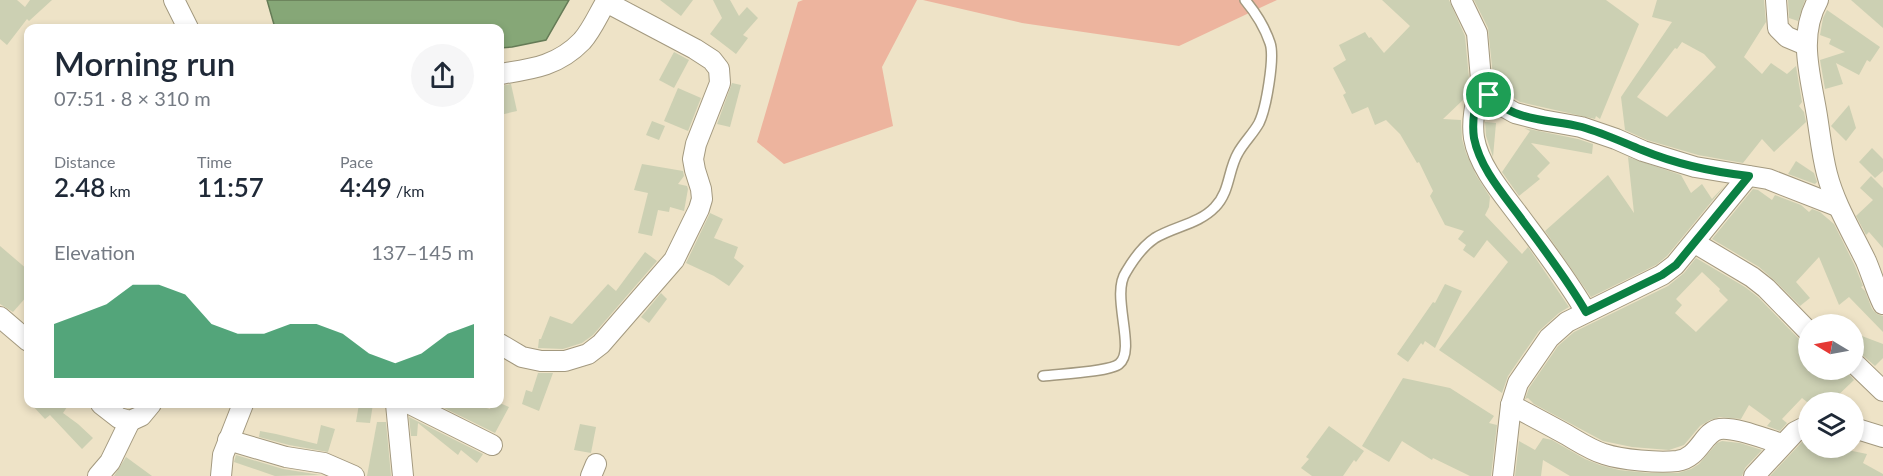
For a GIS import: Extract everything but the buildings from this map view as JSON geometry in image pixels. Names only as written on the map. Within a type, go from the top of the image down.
[{"type":"street","points":[[174,0],[186,24]]},
{"type":"street","points":[[1461,0],[1477,33],[1481,79],[1473,117],[1473,129],[1478,151],[1504,195],[1568,281],[1586,312]]},
{"type":"street","points":[[1776,0],[1778,28],[1787,37],[1806,45]]},
{"type":"street","points":[[1818,0],[1810,18],[1806,45],[1807,65],[1827,173],[1837,206],[1867,264],[1883,304]]},
{"type":"street","points":[[504,73],[540,68],[562,57],[583,40],[607,1],[712,60],[719,69],[720,83],[696,144],[693,159],[702,198],[674,260],[602,344],[588,354],[565,361],[542,361],[522,357],[504,346]]},
{"type":"street","points":[[1481,79],[1489,95],[1515,113],[1581,127],[1643,151],[1695,167],[1777,182],[1837,206]]},
{"type":"street","points":[[1503,476],[1511,405],[1518,383],[1550,338],[1567,322],[1662,275],[1676,265],[1749,176]]},
{"type":"street","points":[[1695,243],[1752,277],[1798,321]]},
{"type":"street","points":[[0,317],[24,338]]},
{"type":"street","points":[[1864,373],[1883,391]]},
{"type":"street","points":[[1511,405],[1592,449],[1635,460],[1678,461],[1697,450],[1711,432],[1719,429],[1738,431],[1782,444]]},
{"type":"street","points":[[106,408],[119,418],[130,421]]},
{"type":"street","points":[[98,476],[110,462],[130,421],[141,416],[148,408]]},
{"type":"street","points":[[221,476],[223,456],[241,408]]},
{"type":"street","points":[[396,408],[403,476]]},
{"type":"street","points":[[418,408],[492,445]]},
{"type":"street","points":[[1754,476],[1782,444],[1798,430]]},
{"type":"street","points":[[1864,431],[1883,437]]},
{"type":"street","points":[[228,440],[286,457],[324,463],[354,476]]},
{"type":"lane","points":[[1043,376],[1103,369],[1117,366],[1122,362],[1125,339],[1119,296],[1124,274],[1149,243],[1194,222],[1215,207],[1225,193],[1238,153],[1260,121],[1267,95],[1272,53],[1262,26],[1245,0]]},
{"type":"shaded area","points":[[267,0],[569,0],[546,40],[504,48],[504,24],[274,24]]},
{"type":"shaded area","points":[[803,0],[917,0],[882,67],[893,126],[784,164],[757,142],[798,2]]},
{"type":"shaded area","points":[[923,0],[1277,0],[1179,46],[1022,23]]},
{"type":"route","points":[[1481,79],[1489,95],[1515,113],[1581,127],[1643,151],[1695,167],[1749,176],[1676,265],[1662,275],[1586,312],[1568,281],[1504,195],[1478,151],[1474,140],[1473,117],[1481,79]]}]
